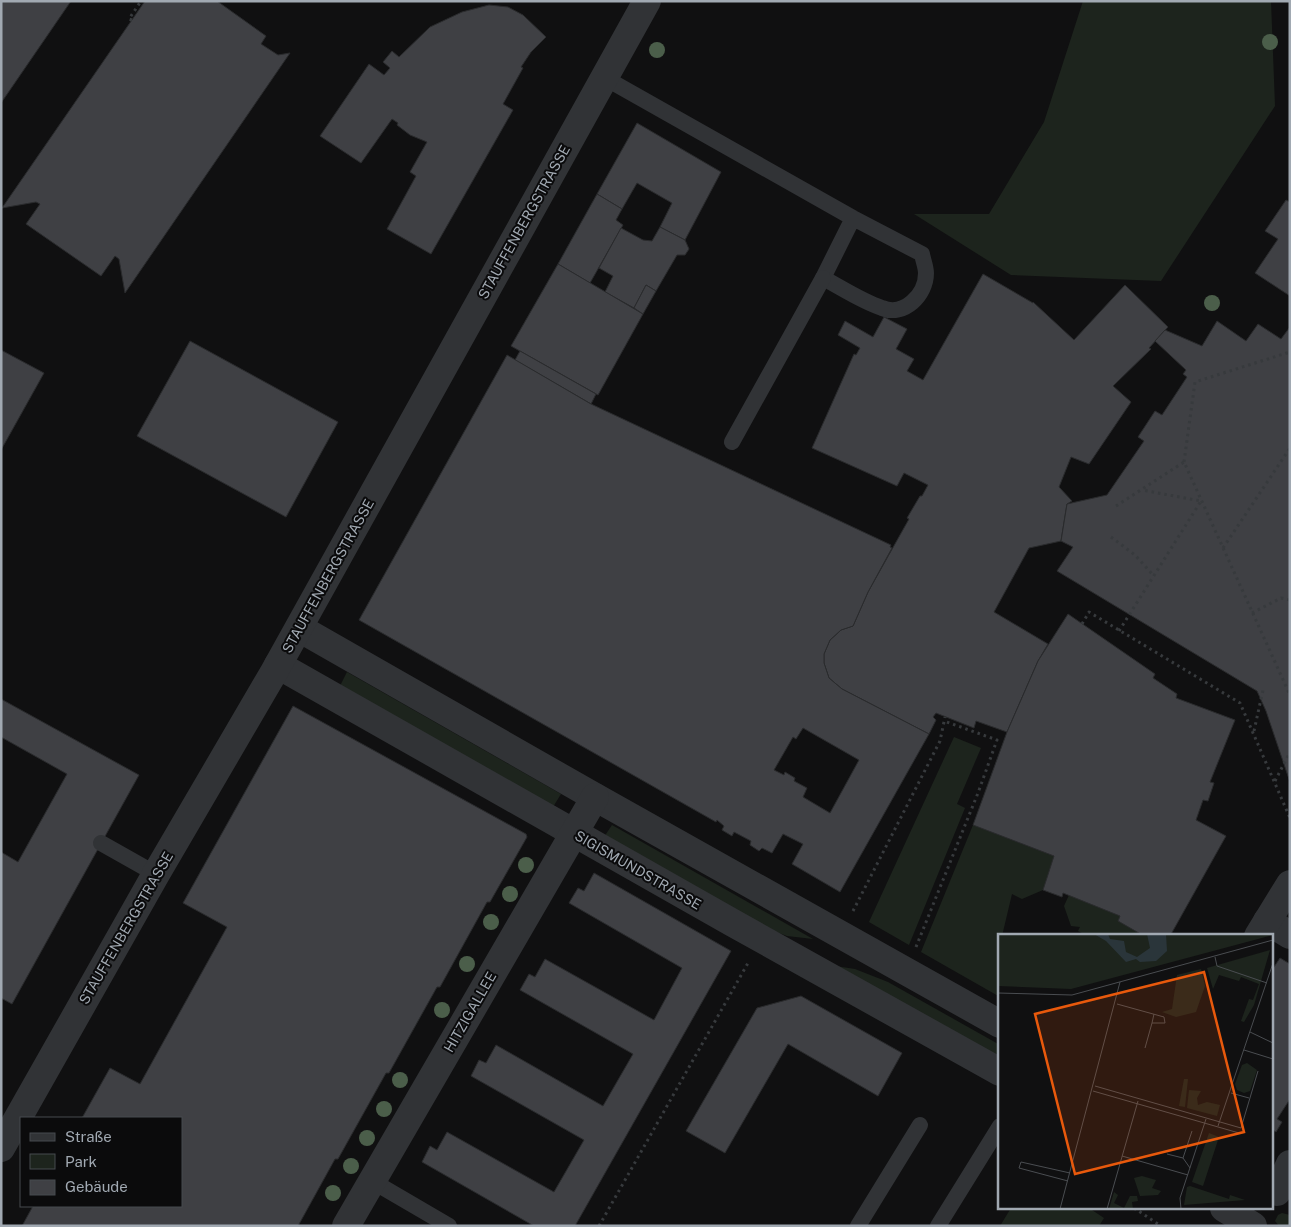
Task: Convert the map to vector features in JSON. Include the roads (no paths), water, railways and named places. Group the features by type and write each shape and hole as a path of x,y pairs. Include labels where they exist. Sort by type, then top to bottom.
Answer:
{"street":[{"name":"STAUFFENBERGSTRASSE","path":"1,1148 156,874 299,628 647,1"},
{"path":"299,628 595,797 998,1023"},
{"name":"SIGISMUNDSTRASSE","path":"278,665 998,1071"},
{"name":"HITZIGALLEE","path":"346,1226 595,797"},
{"path":"1272,931 1290,884"},
{"path":"1275,1191 1290,1164"},
{"path":"1227,1210 1253,1226"}],"lane":[{"path":"605,78 853,218 922,254 926,273 922,290 915,301 902,309 883,309 823,278"},
{"path":"732,442 823,278 853,218"},
{"path":"101,843 156,874"},
{"path":"858,1226 920,1125"},
{"path":"938,1226 998,1129"},
{"path":"372,1181 449,1226"}]}
